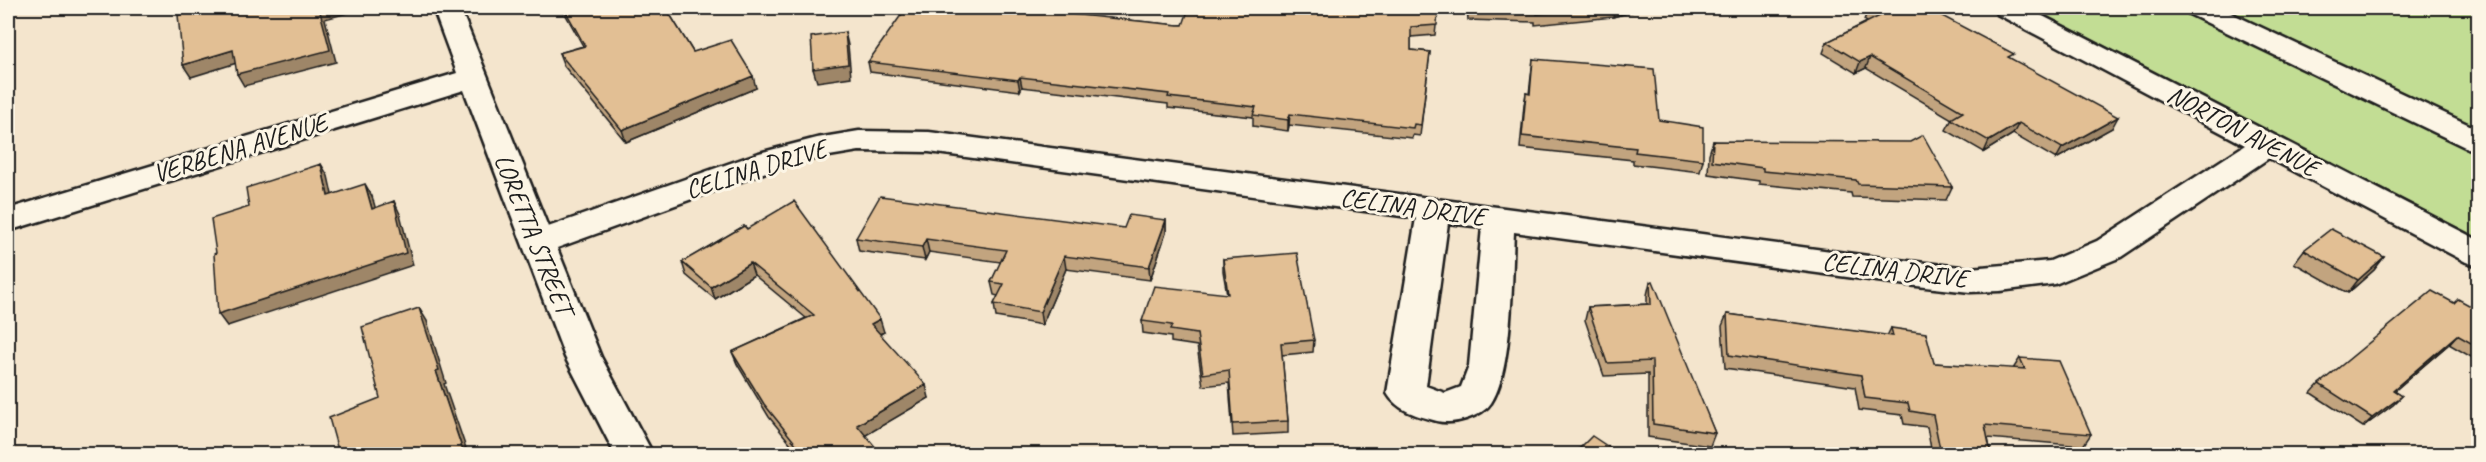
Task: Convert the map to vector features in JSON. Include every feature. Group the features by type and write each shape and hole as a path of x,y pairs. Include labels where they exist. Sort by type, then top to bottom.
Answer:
{"street":[{"name":"LORETTA STREET","path":"446,8 583,357 634,454"},
{"name":"NORTON AVENUE","path":"2007,8 2478,254"},
{"path":"2199,8 2478,141"},
{"name":"VERBENA AVENUE","path":"8,220 472,78"},
{"name":"CELINA DRIVE","path":"537,243 770,160 818,148 860,141 928,142 1899,272 1970,280 2001,279 2055,272 2109,249 2268,144"},
{"path":"1434,210 1406,393 1424,403 1445,408 1464,404 1477,395 1487,366 1499,218"}],"green space":[{"path":"2031,8 2187,8 2478,148 2478,238"},
{"path":"2222,8 2478,8 2478,130"}],"building":[{"path":"203,8 319,8 330,50 237,74 233,50 183,65 178,15"},
{"path":"564,8 666,8 693,52 731,40 753,76 622,130 559,53 585,46"},
{"path":"906,8 1020,8 1183,25 1189,8 1438,8 1437,25 1411,27 1411,50 1430,52 1421,125 1414,124 1413,128 1290,114 1288,120 1253,115 1256,107 1168,97 1169,94 1020,77 1018,80 868,62"},
{"path":"1469,8 1599,8 1537,14 1537,10"},
{"path":"1872,8 1927,8 2014,54 2008,57 2118,117 2062,148 2019,123 1989,141 1951,119 1963,112 1870,57 1860,62 1827,42 1880,16 1868,10"},
{"path":"845,32 848,64 813,69 811,37"},
{"path":"1533,59 1654,69 1659,120 1703,127 1703,160 1635,152 1636,148 1522,136 1526,93 1530,94"},
{"path":"1923,135 1952,187 1858,184 1856,180 1763,171 1763,168 1712,161 1713,141 1910,142"},
{"path":"321,164 328,196 365,184 372,209 394,201 406,253 218,314 214,254 216,253 211,219 249,207 246,188"},
{"path":"880,196 1124,228 1129,215 1166,220 1149,267 1064,256 1040,312 994,304 1004,284 991,282 1006,250 926,239 922,247 856,238"},
{"path":"794,201 880,319 871,324 926,385 857,425 881,454 804,454 764,404 732,352 814,315 750,263 711,287 682,262 744,226 747,229"},
{"path":"2331,229 2384,257 2358,280 2304,250"},
{"path":"1297,253 1314,340 1281,343 1288,421 1233,424 1229,370 1203,374 1197,334 1170,330 1172,325 1142,321 1154,286 1228,294 1223,259"},
{"path":"1653,281 1715,433 1653,424 1652,361 1607,363 1588,307 1651,304 1650,282"},
{"path":"2432,291 2454,303 2458,299 2478,310 2478,347 2457,335 2393,390 2402,396 2372,418 2319,384"},
{"path":"419,308 439,370 436,371 464,454 339,454 329,418 380,398 362,327"},
{"path":"1727,314 1893,336 1891,328 1926,333 1934,363 2025,369 2020,358 2059,361 2091,434 1985,425 1991,454 1941,454 1933,415 1910,411 1908,403 1865,398 1861,375 1729,355"},
{"path":"1592,436 1619,454 1574,454"}]}
